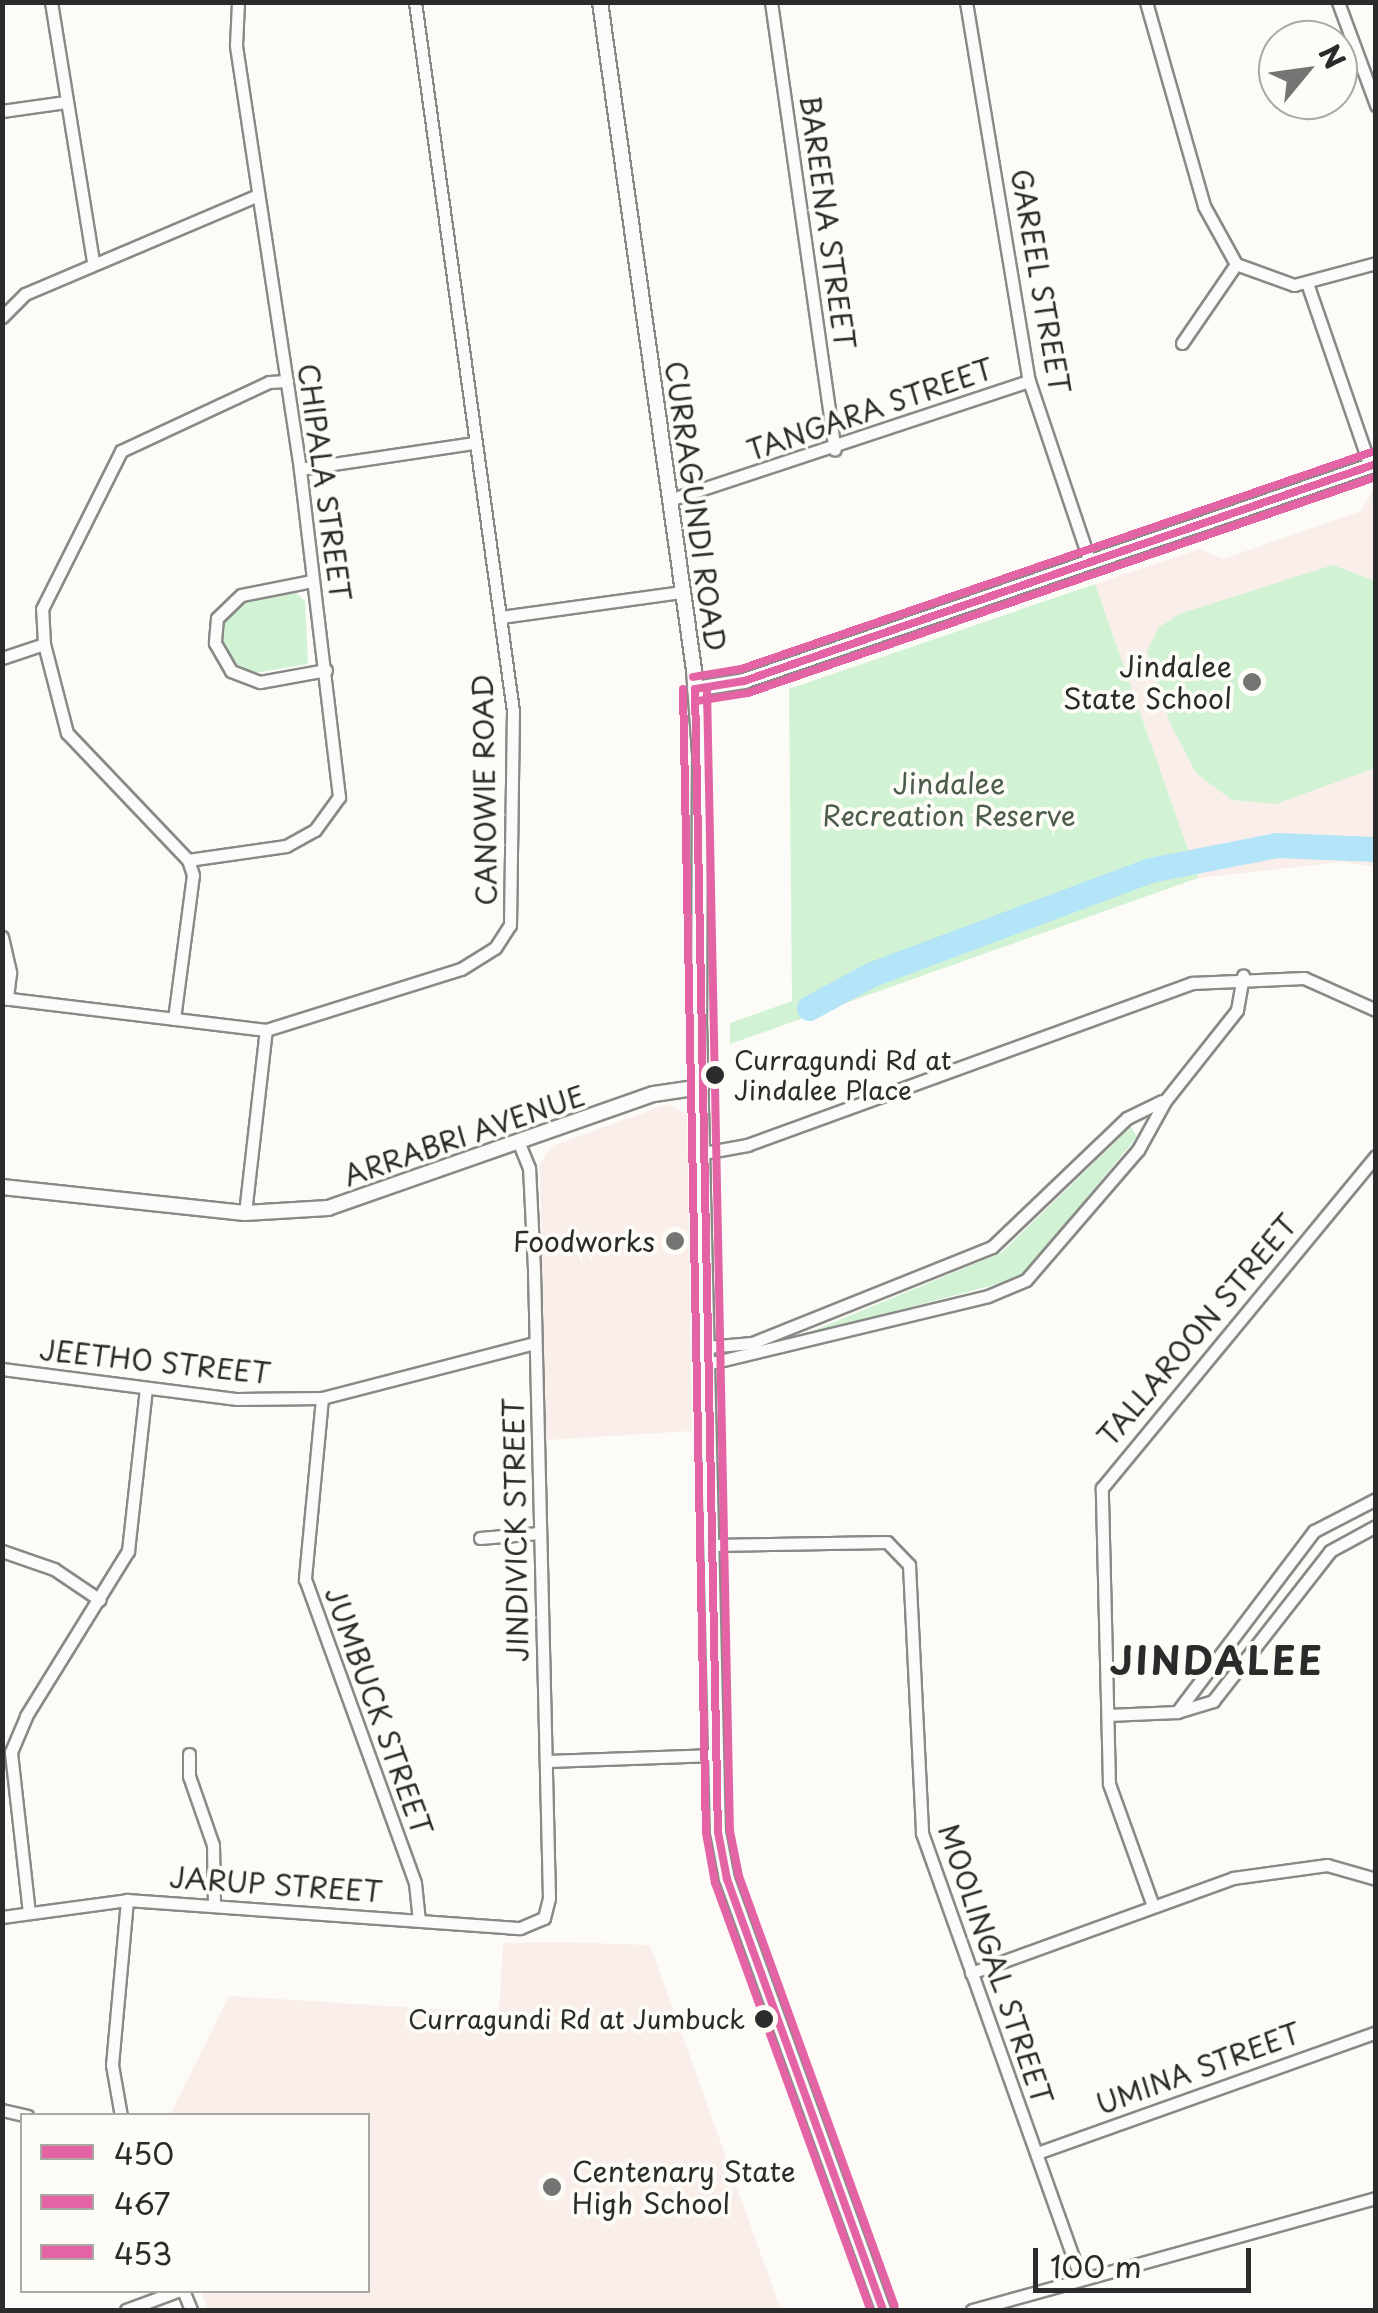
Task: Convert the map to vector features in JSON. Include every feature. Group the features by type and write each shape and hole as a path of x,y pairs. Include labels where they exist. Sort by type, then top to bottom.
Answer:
{"street":[{"path":"51,2 94,262"},
{"name":"CHIPALA STREET","path":"188,860 272,850 327,818 339,797 300,469 236,45 238,2"},
{"name":"CANOWIE ROAD","path":"5,999 266,1030 461,969 495,948 510,925 513,711 414,2"},
{"name":"CURRAGUNDI ROAD","path":"600,2 696,689 716,1755 727,1878 883,2310"},
{"name":"BAREENA STREET","path":"771,2 835,448"},
{"name":"GAREEL STREET","path":"966,2 1028,381 1090,562"},
{"path":"1146,2 1204,206 1236,264 1268,280 1307,284 1376,263"},
{"path":"1338,2 1376,106"},
{"path":"2,112 65,102"},
{"path":"2,316 25,294 258,195"},
{"path":"1182,342 1236,264"},
{"path":"696,689 744,681 1373,465 1307,284"},
{"path":"174,1019 192,875 188,860 67,733 44,644 42,609 54,575 121,451 268,382 287,380"},
{"name":"TANGARA STREET","path":"669,500 1028,381"},
{"path":"300,469 474,443"},
{"path":"312,580 241,595 217,618 215,643 231,672 260,682 326,670"},
{"path":"501,618 682,592"},
{"path":"2,658 44,644"},
{"path":"2,938 5,999"},
{"path":"702,1154 728,1152 1180,986 1243,976 1310,979 1376,1010"},
{"path":"706,1364 1017,1286 1134,1154 1169,1095 1237,1010 1243,976"},
{"path":"245,1213 266,1030"},
{"name":"ARRABRI AVENUE","path":"2,1188 245,1213 328,1208 373,1197 654,1094 701,1087"},
{"path":"706,1347 752,1343 992,1247 1127,1118 1169,1095"},
{"name":"JINDIVICK STREET","path":"519,1143 531,1190 546,1761 544,1918"},
{"name":"TALLAROON STREET","path":"1153,1906 1108,1784 1102,1488 1376,1156"},
{"name":"JEETHO STREET","path":"2,1369 236,1399 322,1398 535,1343"},
{"path":"29,1913 7,1752 128,1551 146,1388"},
{"name":"JUMBUCK STREET","path":"322,1398 306,1579 415,1883 419,1920"},
{"path":"1177,1712 1314,1531 1376,1498"},
{"path":"1108,1714 1177,1712 1213,1700 1330,1551 1376,1526"},
{"path":"480,1538 540,1533"},
{"name":"MOOLINGAL STREET","path":"712,1545 887,1542 901,1550 910,1578 917,1808 971,1973 1081,2279"},
{"path":"2,1550 54,1570 100,1600"},
{"path":"189,1754 189,1776 213,1845 214,1904"},
{"path":"546,1761 716,1755"},
{"path":"971,1973 1153,1906 1277,1868 1327,1865 1376,1879"},
{"path":"120,2113 112,2064 128,1900"},
{"name":"JARUP STREET","path":"2,1917 128,1900 520,1928 544,1918"},
{"name":"UMINA STREET","path":"1037,2153 1376,2032"},
{"path":"972,2310 1376,2198"},
{"path":"126,2310 174,2293"}],"shaded area":[{"name":"Jindalee State School","path":"1375,487 1375,867 1343,862 1198,878 1095,584 1199,549 1223,559 1361,511"},
{"path":"668,1104 687,1114 692,1431 546,1440 540,1163 554,1145"},
{"name":"Centenary State High School","path":"503,1943 650,1945 781,2310 208,2310 202,2293 370,2293 370,2113 171,2113 229,1996 499,2013"}],"green space":[{"path":"1333,565 1375,581 1375,768 1276,804 1232,800 1196,773 1169,721 1147,652 1158,628 1179,614"},
{"name":"Jindalee Recreation Reserve","path":"1095,584 1198,878 730,1044 730,1023 792,1001 789,689"},
{"path":"294,591 305,601 308,664 254,673 239,669 221,646 222,620 243,602"},
{"path":"1131,1127 1137,1137 1020,1278 798,1337 1001,1253"}],"waterway":[{"path":"809,1008 872,974 1150,870 1276,845 1376,849"}],"transit line":[{"name":"453","path":"693,677 741,669 1372,452"},
{"name":"450","path":"695,689 744,681 1376,464"},
{"name":"467","path":"697,701 748,693 1376,477"},
{"name":"467","path":"683,689 706,1833 715,1883 870,2310"},
{"name":"450","path":"695,689 718,1832 727,1879 883,2310"},
{"name":"453","path":"707,689 730,1831 739,1876 895,2306"}],"place":[{"name":"Jindalee State School","path":"1252,682"},
{"name":"Curragundi Rd at Jindalee Place","path":"715,1075"},
{"name":"Foodworks","path":"675,1241"},
{"name":"Curragundi Rd at Jumbuck","path":"764,2019"},
{"name":"Centenary State High School","path":"552,2187"}],"district":[{"name":"JINDALEE","path":"1217,1660"}]}
